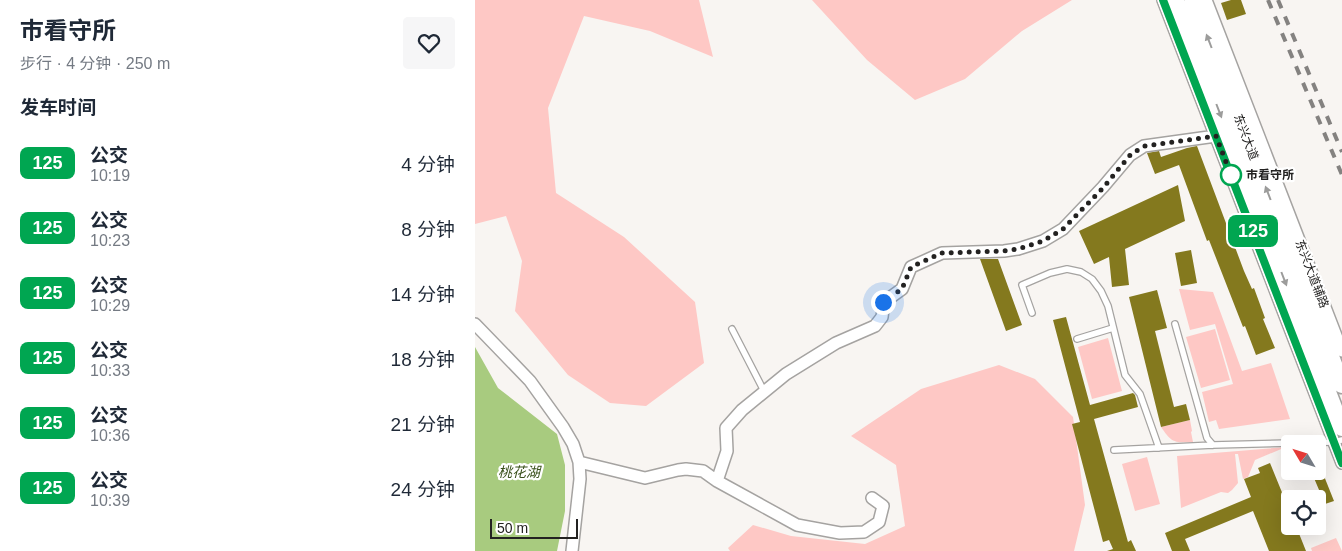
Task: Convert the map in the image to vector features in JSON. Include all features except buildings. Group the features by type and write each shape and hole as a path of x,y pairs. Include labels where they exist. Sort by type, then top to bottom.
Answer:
{"main road":[{"name":"东兴大道","path":"1176,0 1295,308 1339,437"},
{"name":"东兴大道","path":"1198,2 1251,149 1327,330 1342,385"}],"street":[{"path":"1163,0 1295,341 1339,437 1342,463"},
{"name":"东兴大道辅路","path":"1198,2 1253,122 1327,330 1342,351"},
{"path":"1198,90 1201,64"},
{"path":"1251,149 1253,122"},
{"path":"717,481 727,451 726,428 741,410 786,374 836,343 875,326 882,317 883,302 902,289 911,267 942,253 1004,251 1018,249 1043,241 1063,229 1103,188 1131,154 1145,146 1216,136"},
{"path":"1249,222 1271,244"},
{"path":"1295,308 1295,341"},
{"path":"475,324 530,381 569,435 573,444 579,462 580,479 572,551"},
{"path":"579,462 645,478 678,470 703,471 717,481 797,524 840,533 864,532 879,522 883,506 872,498"}],"lane":[{"path":"1032,313 1021,285 1050,273 1067,269 1081,272 1092,279 1101,291 1108,306 1125,374 1140,394 1159,448"},
{"path":"1175,324 1207,438 1213,445"},
{"path":"1077,339 1113,328"},
{"path":"732,329 764,392"},
{"path":"1114,450 1339,437"}],"shaded area":[{"path":"475,0 699,0 713,57 650,31 584,16 548,108 556,193 624,237 695,302 704,363 646,406 610,403 568,375 515,311 522,261 506,216 475,224"},
{"path":"812,0 1072,0 1022,31 965,79 915,100 867,60"},
{"path":"1179,289 1213,292 1242,371 1271,363 1290,419 1219,429 1216,420 1209,422 1202,392 1233,384 1215,324 1190,330"},
{"path":"1215,329 1230,380 1201,388 1186,337"},
{"path":"1108,338 1122,391 1092,399 1078,347"},
{"path":"999,365 1035,379 1073,417 1085,505 1074,551 730,551 728,548 753,525 791,536 865,544 905,526 896,465 851,436 921,389"},
{"path":"1190,420 1193,442 1174,441 1161,427"},
{"path":"1281,447 1281,449 1255,460 1248,477 1243,479 1238,454 1235,454 1238,483 1232,490 1228,493 1221,492 1181,508 1177,456"},
{"path":"1147,457 1160,504 1135,511 1122,464"},
{"path":"1336,538 1342,551 1312,551 1311,548"}],"water":[{"name":"桃花湖","path":"475,347 498,388 557,434 565,465 565,511 557,551 475,551"}],"railway":[{"path":"1268,0 1342,175"},
{"path":"1278,0 1342,152"}],"bus line":[{"name":"125","path":"1163,0 1342,463"}],"place":[{"name":"巿看守所","path":"1231,175"}],"route":[{"path":"883,302 902,289 911,267 942,253 1004,251 1018,249 1043,241 1063,229 1103,188 1131,154 1145,146 1216,136 1231,175"}]}
